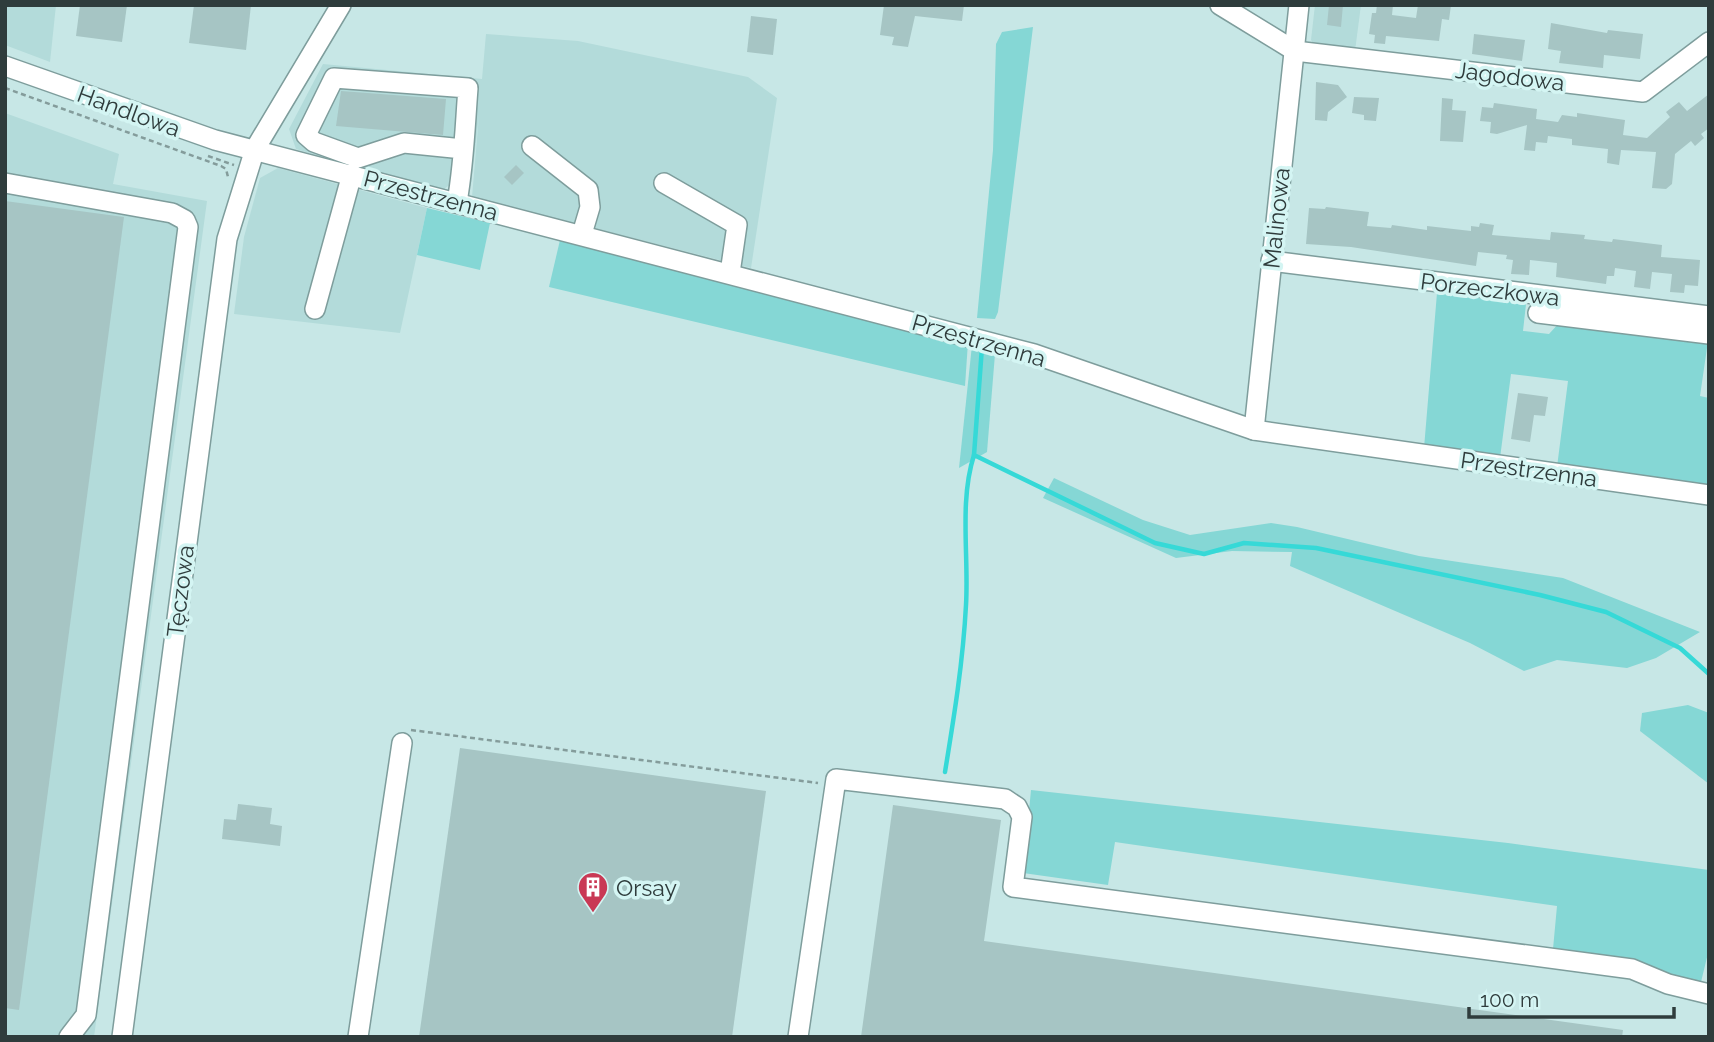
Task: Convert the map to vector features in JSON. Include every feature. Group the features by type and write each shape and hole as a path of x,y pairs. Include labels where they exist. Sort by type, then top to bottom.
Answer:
{"street":[{"name":"Tęczowa","path":"122,1037 227,239 255,149 341,5"},
{"path":"1220,5 1295,51"},
{"name":"Malinowa","path":"1254,430 1299,5"},
{"name":"Jagodowa","path":"1295,51 1643,92 1709,43"},
{"name":"Handlowa","path":"5,65 174,128 255,149"},
{"path":"457,202 463,149 468,88 334,78 306,135 314,142 358,158 404,143 463,149"},
{"path":"532,146 588,190 590,207 582,234"},
{"name":"Przestrzenna","path":"255,149 1034,354 1254,430 1709,495"},
{"path":"315,309 352,174"},
{"path":"5,183 172,213 185,220 188,227 86,1015 69,1037"},
{"path":"664,183 737,225 730,273"},
{"name":"Porzeczkowa","path":"1271,261 1709,316"},
{"path":"1538,313 1709,334"},
{"path":"358,1037 402,743"},
{"path":"798,1037 836,779 1005,799 1017,807 1022,817 1013,887 1632,969 1709,994"}],"path":[{"path":"5,88 223,168"},
{"path":"402,743 404,730 443,732 835,785"}],"shaded area":[{"path":"5,5 56,5 50,62 5,45"},
{"path":"1315,5 1361,5 1355,51 1316,47 1311,40"},
{"path":"1033,27 998,312 995,319 977,318 993,150 996,44 1002,32"},
{"path":"486,34 578,41 748,77 777,98 751,268 472,197 479,115 471,186 452,183 440,192 296,149 289,129 323,64 482,79"},
{"path":"5,113 119,154 113,184 207,201 94,1037 5,1037"},
{"path":"278,168 427,208 400,333 234,314 244,237 260,178"},
{"path":"427,208 490,223 480,270 417,255"},
{"path":"560,240 968,342 965,386 549,287"},
{"path":"1437,293 1526,304 1523,331 1549,334 1560,322 1708,341 1700,396 1709,398 1709,488 1557,467 1568,381 1511,374 1500,458 1424,448"},
{"path":"972,345 995,354 987,452 959,468"},
{"path":"1054,478 1143,520 1190,535 1271,523 1297,527 1419,556 1563,578 1700,632 1656,658 1627,668 1557,660 1524,671 1470,643 1290,566 1292,552 1232,551 1176,558 1043,498"},
{"path":"1688,705 1709,713 1709,784 1640,731 1642,713"},
{"path":"1031,790 1508,843 1709,870 1709,949 1701,982 1657,973 1628,958 1553,949 1557,906 1115,842 1108,885 1023,873"}],"building":[{"path":"80,5 127,5 122,42 76,36"},
{"path":"194,5 251,5 246,50 189,43"},
{"path":"884,5 964,5 962,21 915,16 908,47 892,45 894,37 880,35"},
{"path":"1329,5 1343,5 1341,27 1327,25"},
{"path":"1377,5 1393,5 1392,15 1416,18 1418,5 1451,5 1449,20 1442,19 1439,41 1386,36 1385,44 1374,43 1375,35 1369,34 1372,13 1376,13"},
{"path":"751,16 777,19 773,55 747,52"},
{"path":"1551,23 1607,33 1608,30 1643,34 1640,59 1604,55 1603,68 1559,63 1561,51 1548,49"},
{"path":"1474,34 1525,40 1522,61 1472,54"},
{"path":"1316,82 1338,85 1347,97 1328,112 1327,121 1315,120"},
{"path":"341,91 446,99 443,135 336,126"},
{"path":"1709,94 1709,128 1701,134 1704,138 1695,146 1691,141 1675,154 1672,184 1666,189 1652,188 1656,152 1621,150 1619,165 1607,163 1608,149 1572,145 1572,139 1548,136 1547,143 1536,142 1535,151 1524,150 1527,125 1497,134 1490,133 1491,122 1480,121 1482,107 1493,108 1494,103 1537,109 1536,119 1558,122 1562,115 1577,117 1577,113 1625,120 1623,135 1647,138 1670,117 1666,112 1679,102 1687,111"},
{"path":"1354,97 1379,98 1376,121 1364,120 1364,115 1352,113"},
{"path":"1442,98 1453,99 1452,110 1466,111 1463,142 1440,141"},
{"path":"516,165 524,173 512,185 504,177"},
{"path":"5,201 124,217 19,1010 5,1008"},
{"path":"1326,207 1369,212 1367,226 1391,228 1392,225 1427,230 1427,226 1471,231 1471,226 1479,227 1480,223 1494,225 1492,235 1550,240 1551,232 1585,235 1584,239 1612,242 1613,239 1662,245 1661,257 1700,260 1698,286 1685,285 1684,293 1670,292 1672,274 1652,272 1650,289 1634,287 1636,271 1615,268 1614,276 1607,276 1606,284 1556,277 1557,263 1530,260 1529,275 1511,274 1513,260 1506,259 1507,255 1478,252 1476,266 1351,247 1306,244 1309,208"},
{"path":"1518,393 1548,397 1545,416 1534,415 1530,442 1511,439"},
{"name":"Orsay","path":"460,748 766,791 732,1037 419,1037"},
{"path":"238,804 272,808 270,824 282,826 280,846 222,839 224,819 236,820"},
{"path":"893,805 1001,820 984,941 1623,1030 1622,1037 861,1037"}],"waterway":[{"path":"982,347 974,455 1155,543 1204,554 1244,543 1316,548 1540,595 1606,612 1680,648 1709,674"},
{"path":"945,772 963,647 967,586 967,491 974,455"}],"place":[{"name":"Orsay","path":"593,914"}]}
